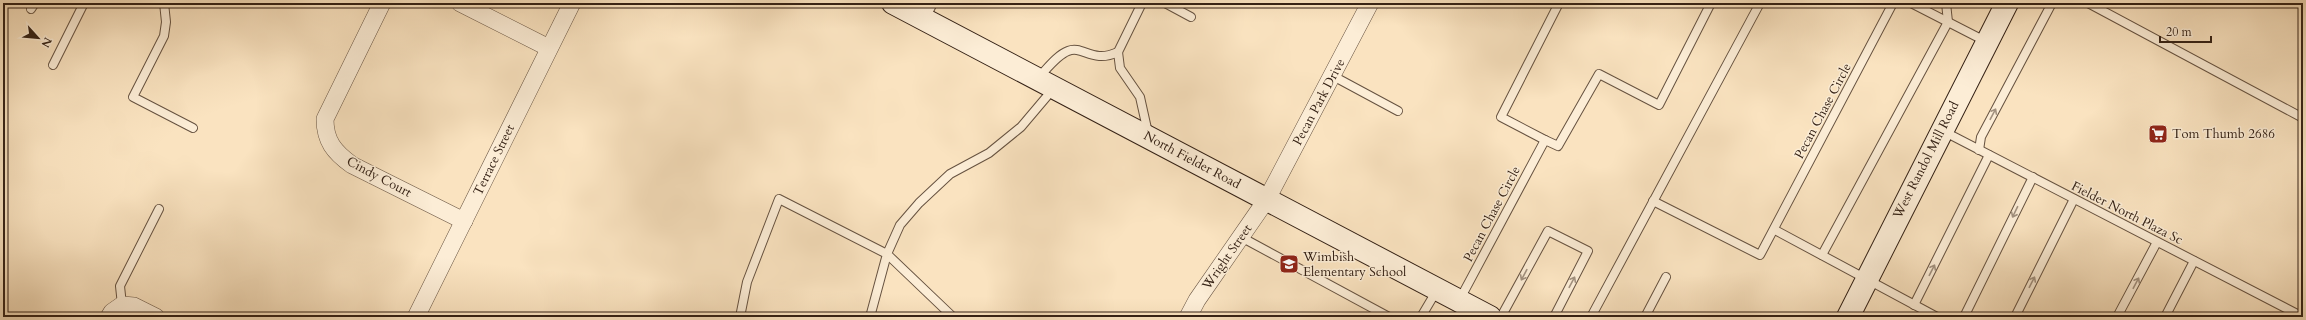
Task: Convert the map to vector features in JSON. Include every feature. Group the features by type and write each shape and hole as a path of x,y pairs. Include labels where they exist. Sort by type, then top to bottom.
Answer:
{"main road":[{"name":"North Fielder Road","path":"894,3 929,11 1046,83 1438,288 1490,317"},
{"name":"West Randol Mill Road","path":"1848,317 1941,130 2007,3"}],"street":[{"name":"Cindy Court","path":"382,3 325,119 325,131 329,142 338,155 352,164 464,221"},
{"path":"460,3 549,48"},
{"name":"Terrace Street","path":"416,317 572,3"},
{"name":"Pecan Park Drive","path":"1267,199 1333,76 1370,3"},
{"name":"Wright Street","path":"1188,317 1197,300 1267,199"},
{"path":"109,317 112,312 122,305 134,306 156,317"}],"lane":[{"path":"53,66 84,3"},
{"path":"164,3 166,22 164,36 133,97 193,128"},
{"path":"1142,3 1118,52 1120,68 1140,97 1148,137"},
{"path":"1165,3 1191,17"},
{"path":"1559,3 1501,117 1558,146 1599,74 1659,105 1711,3"},
{"path":"1591,317 1760,3"},
{"name":"Pecan Chase Circle","path":"1653,201 1760,255 1775,230 1893,3"},
{"path":"1911,3 1987,42"},
{"path":"1822,255 1948,22 1946,3"},
{"path":"1979,150 1981,137 2052,3"},
{"path":"2088,3 2303,118"},
{"path":"870,317 887,254 900,225 919,203 950,174 988,153 1021,127 1046,83 1067,51 1074,50 1096,57 1106,57 1118,52"},
{"path":"1333,76 1398,112"},
{"name":"Fielder North Plaza Sc","path":"1941,130 2303,316"},
{"name":"Pecan Chase Circle","path":"1460,300 1545,140"},
{"path":"1914,305 1989,155"},
{"path":"1964,317 2033,177"},
{"path":"740,317 747,282 780,199 887,254 953,317"},
{"path":"2015,317 2074,199"},
{"path":"122,305 120,286 159,209"},
{"path":"1775,230 1937,317"},
{"path":"1502,317 1548,231 1588,251 1554,317"},
{"path":"1241,237 1389,317"},
{"path":"2117,317 2158,242"},
{"path":"2165,317 2194,260"},
{"path":"1645,317 1666,277"},
{"path":"1422,317 1438,288"}],"place":[{"name":"Tom Thumb 2686","path":"2158,134"},
{"name":"Wimbish Elementary School","path":"1289,264"}]}
